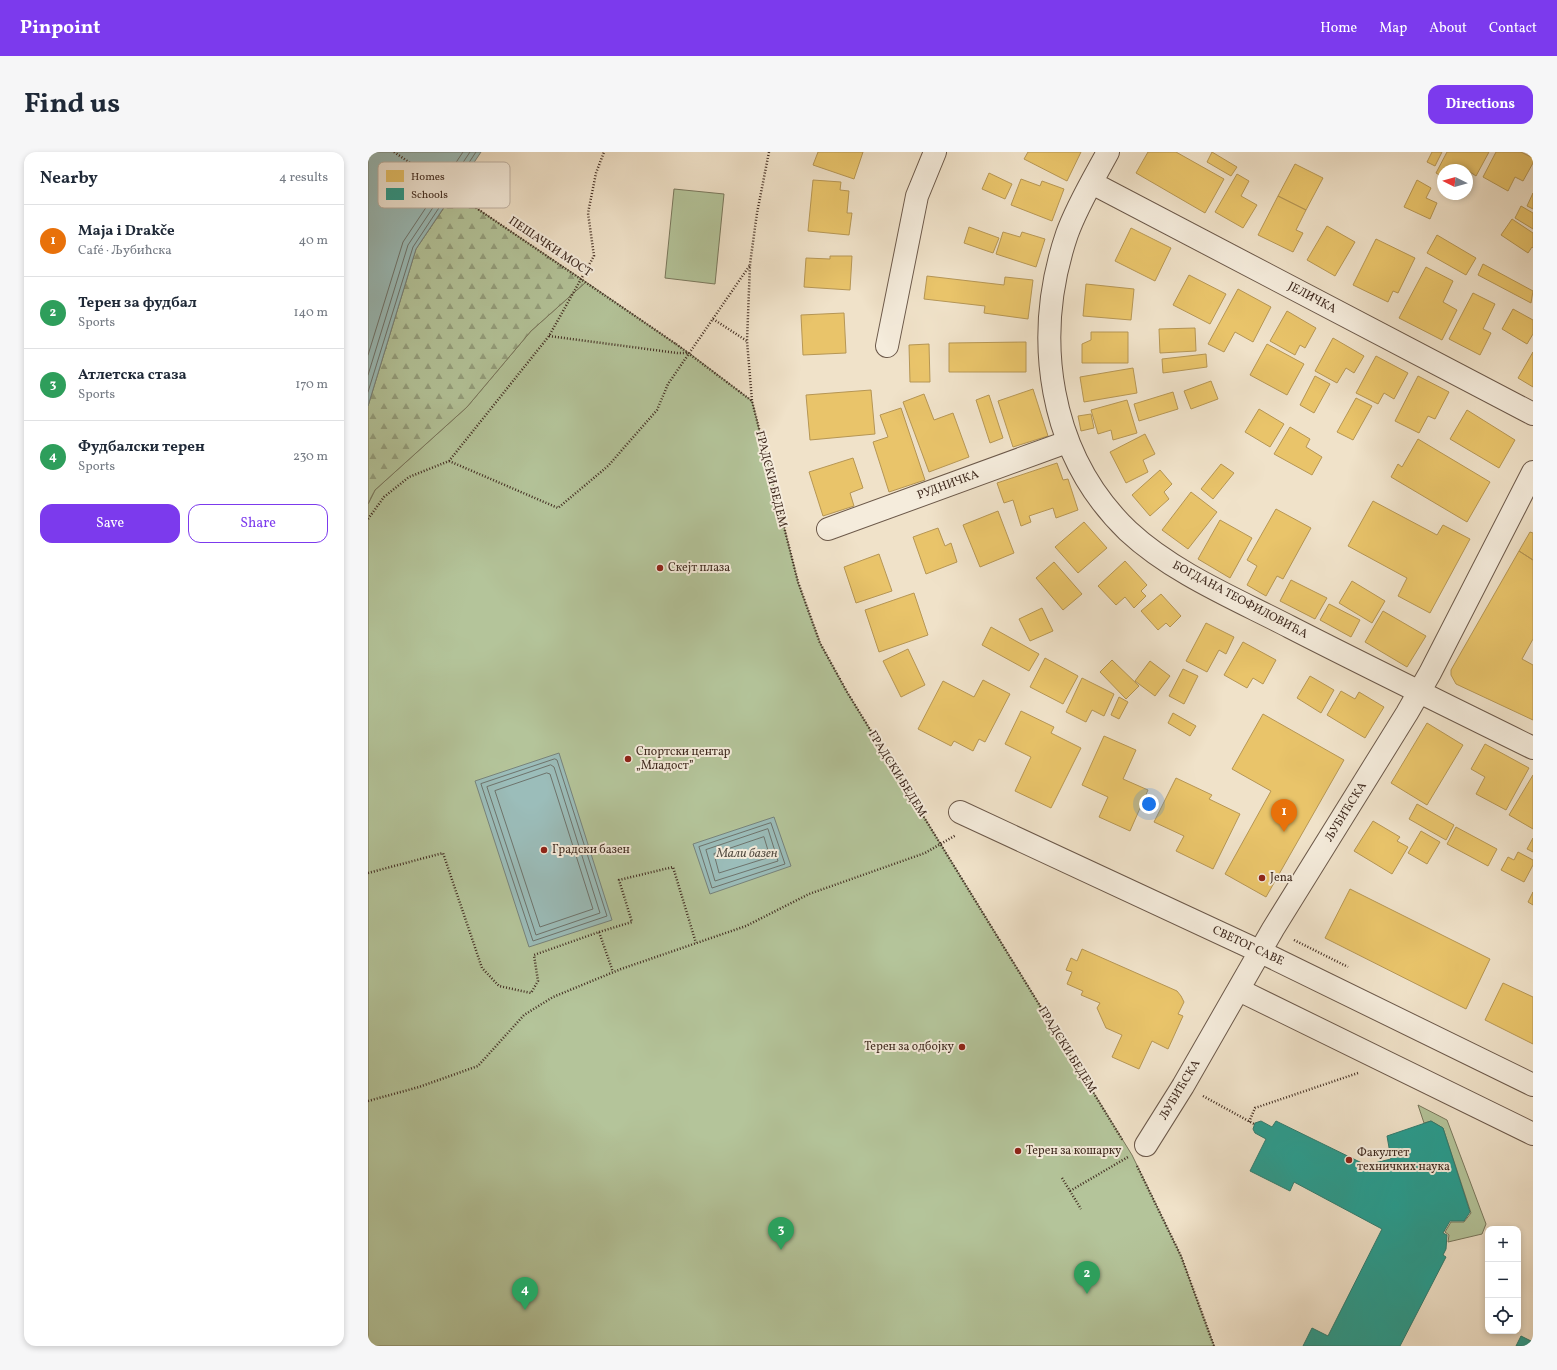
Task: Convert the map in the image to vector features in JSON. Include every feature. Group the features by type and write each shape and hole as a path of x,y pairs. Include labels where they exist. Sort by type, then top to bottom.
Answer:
{"street":[{"path":"887,346 917,196 934,152"},
{"name":"БОГДАНА ТЕОФИЛОВИЋА","path":"1108,152 1068,234 1054,286 1049,339 1052,386 1067,442 1076,462 1099,498 1128,531 1168,561 1206,583 1418,692 1533,748"},
{"name":"ЈЕЛИЧКА","path":"1092,183 1533,414"},
{"name":"РУДНИЧКА","path":"828,529 1067,442"},
{"name":"ЉУБИЋСКА","path":"1135,1152 1183,1086 1273,929 1376,765 1418,692 1533,472"},
{"name":"СВЕТОГ САВЕ","path":"959,823 1261,952 1533,1085"},
{"path":"1239,990 1533,1134"}],"path":[{"name":"ПЕШАЧКИ МОСТ","path":"394,152 409,162"},
{"path":"368,519 384,496 409,477 449,460 549,336 594,256 588,213 596,173 604,152"},
{"name":"ГРАДСКИ БЕДЕМ","path":"769,152 757,213 750,264 747,341 752,402 798,582 820,643 847,692 940,845 1135,1152 1181,1256 1214,1346"},
{"name":"ПЕШАЧКИ МОСТ","path":"476,208 690,353 752,402"},
{"path":"449,460 558,508 608,466 657,410 668,384 750,264"},
{"path":"713,319 747,341"},
{"path":"549,336 677,353 690,353"},
{"path":"368,1101 419,1087 478,1066 524,1015 553,997 613,972 746,926 808,894 925,853 940,845 959,823"},
{"path":"368,873 443,853 482,968 499,986 531,993 538,982 534,955 632,922 619,880 673,867 696,943"},
{"path":"599,932 613,972"},
{"path":"1248,1122 1255,1108 1364,1071"},
{"path":"1183,1086 1254,1124"},
{"path":"1070,1191 1135,1152"},
{"path":"1062,1178 1081,1209"}],"green space":[{"path":"674,189 724,194 715,284 665,278"},
{"path":"444,208 476,208 586,282 531,331 467,407 375,490 368,504 368,406 416,249"},
{"name":"Спортски центар „Младост”","path":"586,282 689,353 752,401 798,582 820,643 847,692 1132,1155 1181,1256 1214,1346 368,1346 368,504 375,490 467,407 531,331"},
{"path":"1418,1105 1447,1120 1486,1224 1482,1234 1448,1242 1449,1235 1445,1232 1451,1222 1464,1222 1471,1213 1443,1128 1431,1121 1424,1123"}],"water":[{"path":"368,152 481,152 474,162 378,162 378,208 443,208 416,249 368,406"},
{"name":"Градски базен","path":"559,753 612,920 529,947 475,781"},
{"name":"Мали базен","path":"774,817 791,866 710,894 693,844"}],"building: Homes":[{"path":"818,152 863,152 854,179 813,165"},
{"path":"1028,152 1081,152 1067,181 1024,159"},
{"path":"1148,152 1176,152 1224,179 1205,213 1136,173"},
{"path":"1212,152 1237,167 1231,176 1207,162"},
{"path":"1432,152 1442,152 1435,166 1427,162"},
{"path":"1447,152 1489,152 1476,176 1473,174 1473,164 1441,164"},
{"path":"1496,152 1521,152 1533,158 1533,163 1523,181 1515,177 1508,191 1483,177"},
{"path":"1295,164 1323,178 1306,210 1278,196"},
{"path":"989,173 1012,184 1005,199 982,189"},
{"path":"1237,174 1249,181 1241,196 1257,205 1243,228 1215,212"},
{"path":"1021,179 1040,186 1042,181 1064,189 1052,221 1011,205"},
{"path":"813,180 841,182 840,190 849,191 847,213 852,213 849,235 808,231"},
{"path":"1417,180 1431,188 1426,198 1437,203 1430,219 1404,207"},
{"path":"1533,193 1533,209 1527,206"},
{"path":"1278,196 1306,210 1296,230 1303,233 1293,252 1258,235"},
{"path":"1521,206 1533,213 1533,229 1515,218"},
{"path":"1512,219 1533,233 1533,248 1532,247 1528,253 1501,235"},
{"path":"1327,226 1355,242 1335,276 1307,260"},
{"path":"969,227 999,238 993,253 964,243"},
{"path":"1131,228 1171,248 1155,281 1115,261"},
{"path":"1003,232 1020,237 1022,232 1045,239 1036,267 996,254"},
{"path":"1437,235 1476,258 1466,275 1427,253"},
{"path":"1376,239 1415,258 1398,293 1393,291 1388,302 1353,285"},
{"path":"830,256 852,256 850,290 804,287 806,258 830,259"},
{"path":"1483,264 1533,291 1531,303 1478,275"},
{"path":"1426,267 1453,281 1443,302 1457,310 1442,340 1399,318"},
{"path":"1189,275 1226,294 1210,324 1173,305"},
{"path":"927,276 1004,285 1005,277 1033,280 1028,319 984,313 985,306 924,299"},
{"path":"1086,284 1134,289 1131,320 1083,316"},
{"path":"1238,289 1271,307 1253,342 1235,332 1224,352 1208,344"},
{"path":"1473,293 1495,304 1483,329 1491,333 1480,355 1449,339"},
{"path":"1513,309 1533,320 1533,334 1527,344 1502,329"},
{"path":"1287,311 1316,328 1305,348 1300,345 1295,355 1270,341"},
{"path":"844,313 846,353 803,355 801,315"},
{"path":"1195,328 1196,351 1160,353 1159,329"},
{"path":"1091,332 1128,332 1128,363 1082,363 1082,344 1091,340"},
{"path":"1333,338 1364,356 1354,373 1346,368 1337,383 1315,371"},
{"path":"1026,342 1026,372 949,372 949,343"},
{"path":"929,344 930,382 910,382 909,345"},
{"path":"1267,344 1304,364 1287,395 1250,375"},
{"path":"1533,352 1533,387 1518,378"},
{"path":"1206,354 1207,367 1163,373 1162,359"},
{"path":"1376,356 1408,373 1394,399 1384,393 1378,404 1356,393"},
{"path":"1133,368 1137,393 1084,402 1080,377"},
{"path":"1315,376 1330,384 1314,413 1300,405"},
{"path":"1418,376 1449,392 1435,419 1428,416 1419,433 1395,421"},
{"path":"1211,381 1218,399 1191,409 1184,391"},
{"path":"1033,389 1048,436 1013,447 998,401"},
{"path":"871,390 875,434 810,440 806,395"},
{"path":"1173,392 1178,409 1139,421 1134,404"},
{"path":"924,394 934,420 953,413 969,457 929,472 903,402"},
{"path":"989,395 1003,438 990,443 976,400"},
{"path":"1356,398 1372,406 1353,440 1337,432"},
{"path":"1127,400 1137,433 1113,440 1111,430 1098,434 1091,410"},
{"path":"901,408 925,480 889,492 873,442 888,437 880,415"},
{"path":"1259,409 1284,424 1270,447 1245,432"},
{"path":"1467,410 1515,440 1499,468 1450,439"},
{"path":"1091,414 1094,428 1081,431 1078,416"},
{"path":"1290,427 1310,439 1306,447 1322,457 1312,475 1274,454"},
{"path":"1145,434 1155,454 1143,460 1148,472 1126,483 1110,452"},
{"path":"1418,439 1490,482 1467,522 1391,477 1398,464 1402,467"},
{"path":"853,458 863,488 850,493 854,506 823,516 809,472"},
{"path":"1057,463 1063,480 1068,479 1078,510 1056,518 1053,508 1029,516 1031,522 1021,526 1013,500 1004,503 997,483"},
{"path":"1221,464 1234,473 1213,499 1201,489"},
{"path":"1160,470 1172,484 1164,492 1169,499 1150,516 1132,495"},
{"path":"1191,492 1217,512 1188,549 1162,530"},
{"path":"1373,501 1437,535 1443,525 1470,539 1430,613 1398,596 1407,578 1348,546"},
{"path":"1276,509 1311,528 1283,579 1277,576 1266,596 1247,585 1257,566 1247,560"},
{"path":"998,511 1014,553 980,567 963,525"},
{"path":"1220,520 1252,538 1230,578 1198,559"},
{"path":"1084,522 1107,548 1078,573 1055,547"},
{"path":"938,528 945,546 951,543 957,562 926,574 913,537"},
{"path":"1530,532 1533,533 1533,560 1519,551"},
{"path":"1519,551 1533,560 1533,639 1522,659 1533,665 1533,720 1456,684 1451,675 1451,670"},
{"path":"879,554 892,591 856,603 844,567"},
{"path":"1125,561 1147,585 1141,591 1146,596 1134,608 1125,597 1116,605 1098,586"},
{"path":"1054,562 1082,594 1063,610 1036,578"},
{"path":"1291,580 1327,598 1315,619 1280,601"},
{"path":"1352,581 1385,601 1372,623 1339,603"},
{"path":"914,593 928,635 879,652 865,610"},
{"path":"1161,594 1181,616 1170,627 1166,623 1158,630 1141,611"},
{"path":"1329,604 1360,620 1351,637 1320,620"},
{"path":"1042,608 1053,631 1030,641 1019,619"},
{"path":"1383,611 1426,636 1407,667 1365,642"},
{"path":"1206,623 1234,637 1226,654 1219,650 1207,672 1186,661"},
{"path":"991,627 1039,654 1029,671 982,645"},
{"path":"1243,642 1276,660 1263,684 1253,678 1247,688 1224,675"},
{"path":"908,649 925,685 901,697 883,661"},
{"path":"1045,658 1078,676 1063,704 1030,687"},
{"path":"1112,660 1139,686 1126,699 1100,672"},
{"path":"1150,661 1170,676 1155,696 1135,681"},
{"path":"1183,669 1198,676 1184,704 1169,696"},
{"path":"1310,676 1334,690 1321,713 1297,698"},
{"path":"1082,678 1114,694 1104,716 1092,710 1086,722 1066,712"},
{"path":"983,680 1010,694 985,742 979,739 973,751 954,741 951,746 918,729 943,681 974,697"},
{"path":"1341,691 1355,699 1359,692 1384,707 1365,738 1327,715"},
{"path":"1119,697 1128,702 1119,719 1111,715"},
{"path":"1021,711 1054,727 1051,733 1081,748 1051,808 1015,791 1031,757 1005,744"},
{"path":"1173,713 1196,726 1190,736 1168,723"},
{"path":"1263,714 1344,760 1266,897 1225,874 1271,791 1232,769"},
{"path":"1427,723 1463,745 1427,805 1391,783"},
{"path":"1104,736 1136,750 1123,779 1148,790 1130,831 1099,817 1108,797 1082,785"},
{"path":"1485,744 1529,768 1506,810 1476,794 1485,777 1471,769"},
{"path":"1533,775 1533,829 1509,815"},
{"path":"1176,778 1212,795 1209,799 1240,814 1213,869 1176,851 1184,836 1154,822"},
{"path":"1417,804 1454,825 1446,840 1409,819"},
{"path":"1373,821 1400,837 1397,841 1408,847 1392,874 1354,851"},
{"path":"1456,827 1497,849 1488,866 1447,844"},
{"path":"1421,831 1440,842 1427,864 1408,853"},
{"path":"1533,838 1533,852 1527,849"},
{"path":"1518,852 1533,860 1533,865 1524,882 1501,870 1508,857 1514,860"},
{"path":"1350,889 1490,959 1466,1009 1325,938"},
{"path":"1533,892 1533,905 1528,902"},
{"path":"1082,949 1177,991 1184,1002 1178,1014 1183,1016 1168,1049 1152,1041 1139,1069 1112,1057 1122,1035 1106,1028 1097,1008 1100,1003 1081,995 1083,991 1067,984 1072,972 1066,970 1071,958 1077,961"},
{"path":"1503,983 1533,997 1533,1044 1485,1020"}],"building: Schools":[{"path":"1261,1121 1272,1127 1276,1121 1366,1165 1391,1159 1387,1136 1431,1121 1443,1128 1470,1212 1464,1221 1450,1221 1443,1233 1447,1235 1446,1249 1443,1255 1446,1257 1400,1346 1303,1346 1312,1328 1328,1336 1382,1229 1294,1182 1290,1191 1250,1171 1266,1139 1255,1133 1253,1129 1255,1123"},
{"path":"1521,1336 1533,1342 1533,1346 1516,1346"}],"place":[{"name":"Скејт плаза","path":"660,568"},
{"name":"Спортски центар „Младост”","path":"628,759"},
{"name":"Maja i Drakče","path":"1284,832"},
{"name":"Градски базен","path":"544,850"},
{"name":"Jena","path":"1262,878"},
{"name":"Терен за одбојку","path":"962,1047"},
{"name":"Терен за кошарку","path":"1018,1151"},
{"name":"Факултет техничких наука","path":"1349,1160"},
{"name":"Атлетска стаза","path":"781,1250"},
{"name":"Терен за фудбал","path":"1087,1294"},
{"name":"Фудбалски терен","path":"525,1310"}]}
